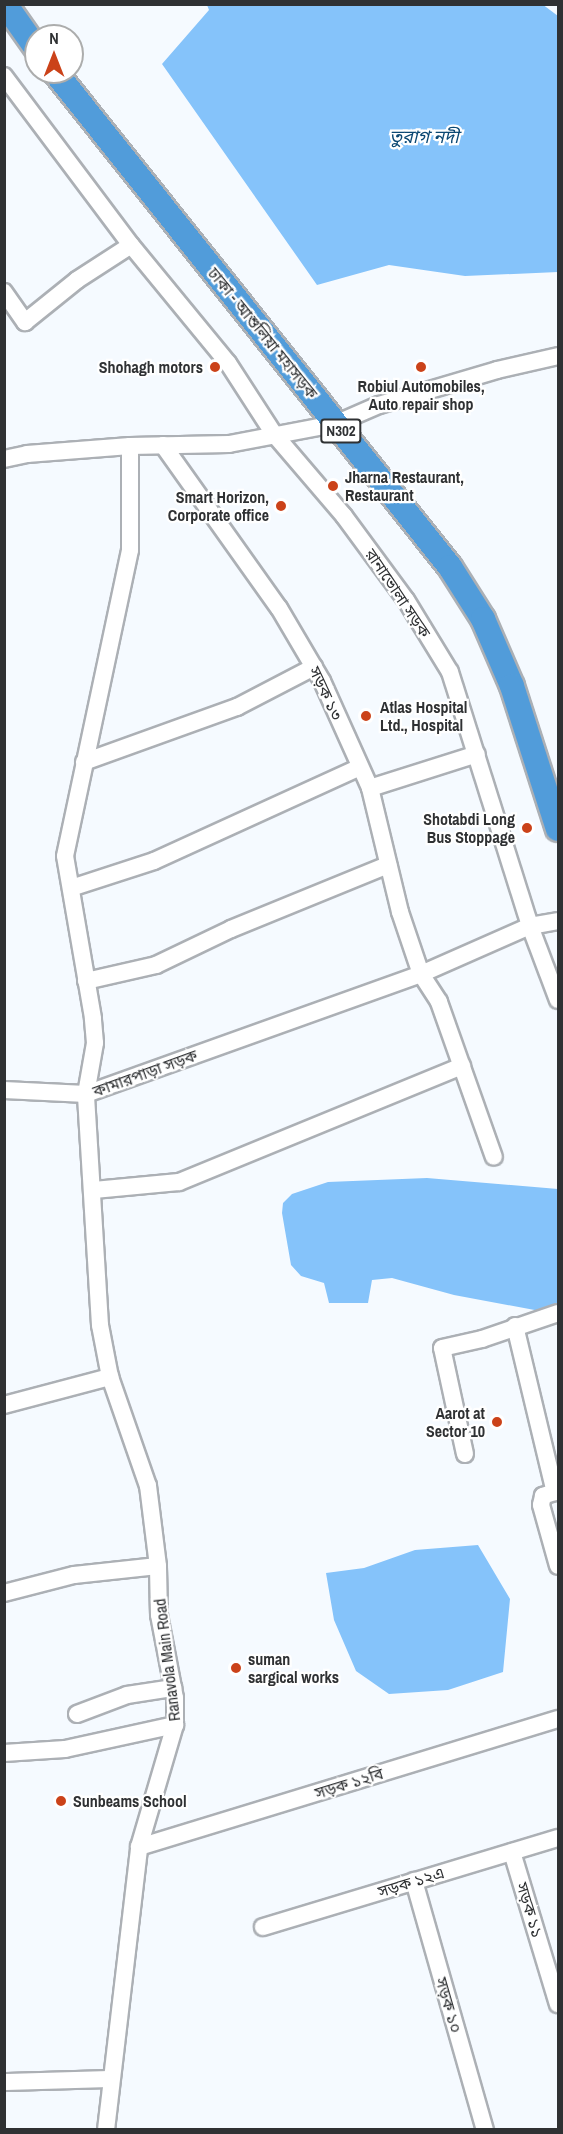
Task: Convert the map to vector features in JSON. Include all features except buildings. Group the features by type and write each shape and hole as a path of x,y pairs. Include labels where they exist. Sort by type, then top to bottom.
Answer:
{"highway":[{"path":"5,4 24,31"},
{"name":"ঢাকা - আশুলিয়া মহাসড়ক","path":"65,84 450,567 483,619 512,686 558,829"}],"street":[{"name":"রানাভোলা সড়ক","path":"4,76 131,245 228,363 274,434 344,516 406,600 450,672 530,926 558,1000"},
{"path":"4,292 25,322 77,280 131,245"},
{"path":"4,459 27,454 130,446 229,444 335,424 379,405 497,370 558,356"},
{"name":"সড়ক ১৩","path":"163,445 279,608 314,667 370,788 388,866 421,974 439,1002 494,1156"},
{"path":"4,1090 86,1094 94,1043 65,856 130,550 130,446"},
{"path":"84,762 237,707 314,667"},
{"path":"370,788 477,754"},
{"path":"71,888 154,861 360,767"},
{"path":"86,981 156,965 231,929 388,866"},
{"name":"কামারপাড়া সড়ক","path":"94,1190 86,1094 421,974 530,926 558,921"},
{"path":"94,1190 179,1182 462,1066"},
{"name":"Ranavola Main Road","path":"94,1190 100,1325 110,1377 148,1486 158,1566 159,1614 172,1688 175,1725 139,1847 110,2079 106,2130"},
{"path":"465,1454 442,1347 482,1339 558,1312"},
{"path":"515,1326 556,1492 543,1496 540,1505 558,1566"},
{"path":"4,1405 110,1377"},
{"path":"5,1592 74,1575 158,1566"},
{"path":"76,1714 127,1695 172,1688"},
{"name":"সড়ক ১২বি","path":"139,1847 558,1719"},
{"path":"4,1753 65,1749 175,1725"},
{"name":"সড়ক ১২এ","path":"263,1927 558,1838"},
{"name":"সড়ক ১১","path":"512,1852 558,2004"},
{"name":"সড়ক ১০","path":"414,1881 485,2130"},
{"path":"4,2082 110,2079"}],"water":[{"name":"তুরাগ নদী","path":"542,4 558,16 558,272 465,276 389,265 317,285 162,64 209,10 207,5"},
{"path":"427,1178 558,1189 558,1310 540,1311 454,1295 392,1278 372,1280 368,1303 329,1303 324,1283 301,1276 291,1265 282,1213 283,1203 292,1194 328,1182"},
{"path":"478,1545 510,1599 503,1672 448,1690 389,1694 356,1671 334,1620 326,1573 364,1568 415,1550"}],"place":[{"name":"Shohagh motors","path":"215,367"},
{"name":"Robiul Automobiles, Auto repair shop","path":"421,367"},
{"name":"Jharna Restaurant, Restaurant","path":"333,486"},
{"name":"Smart Horizon, Corporate office","path":"281,506"},
{"name":"Atlas Hospital Ltd., Hospital","path":"366,716"},
{"name":"Shotabdi Long Bus Stoppage","path":"527,828"},
{"name":"Aarot at Sector 10","path":"497,1422"},
{"name":"suman sargical works","path":"236,1668"},
{"name":"Sunbeams School","path":"61,1801"}]}
